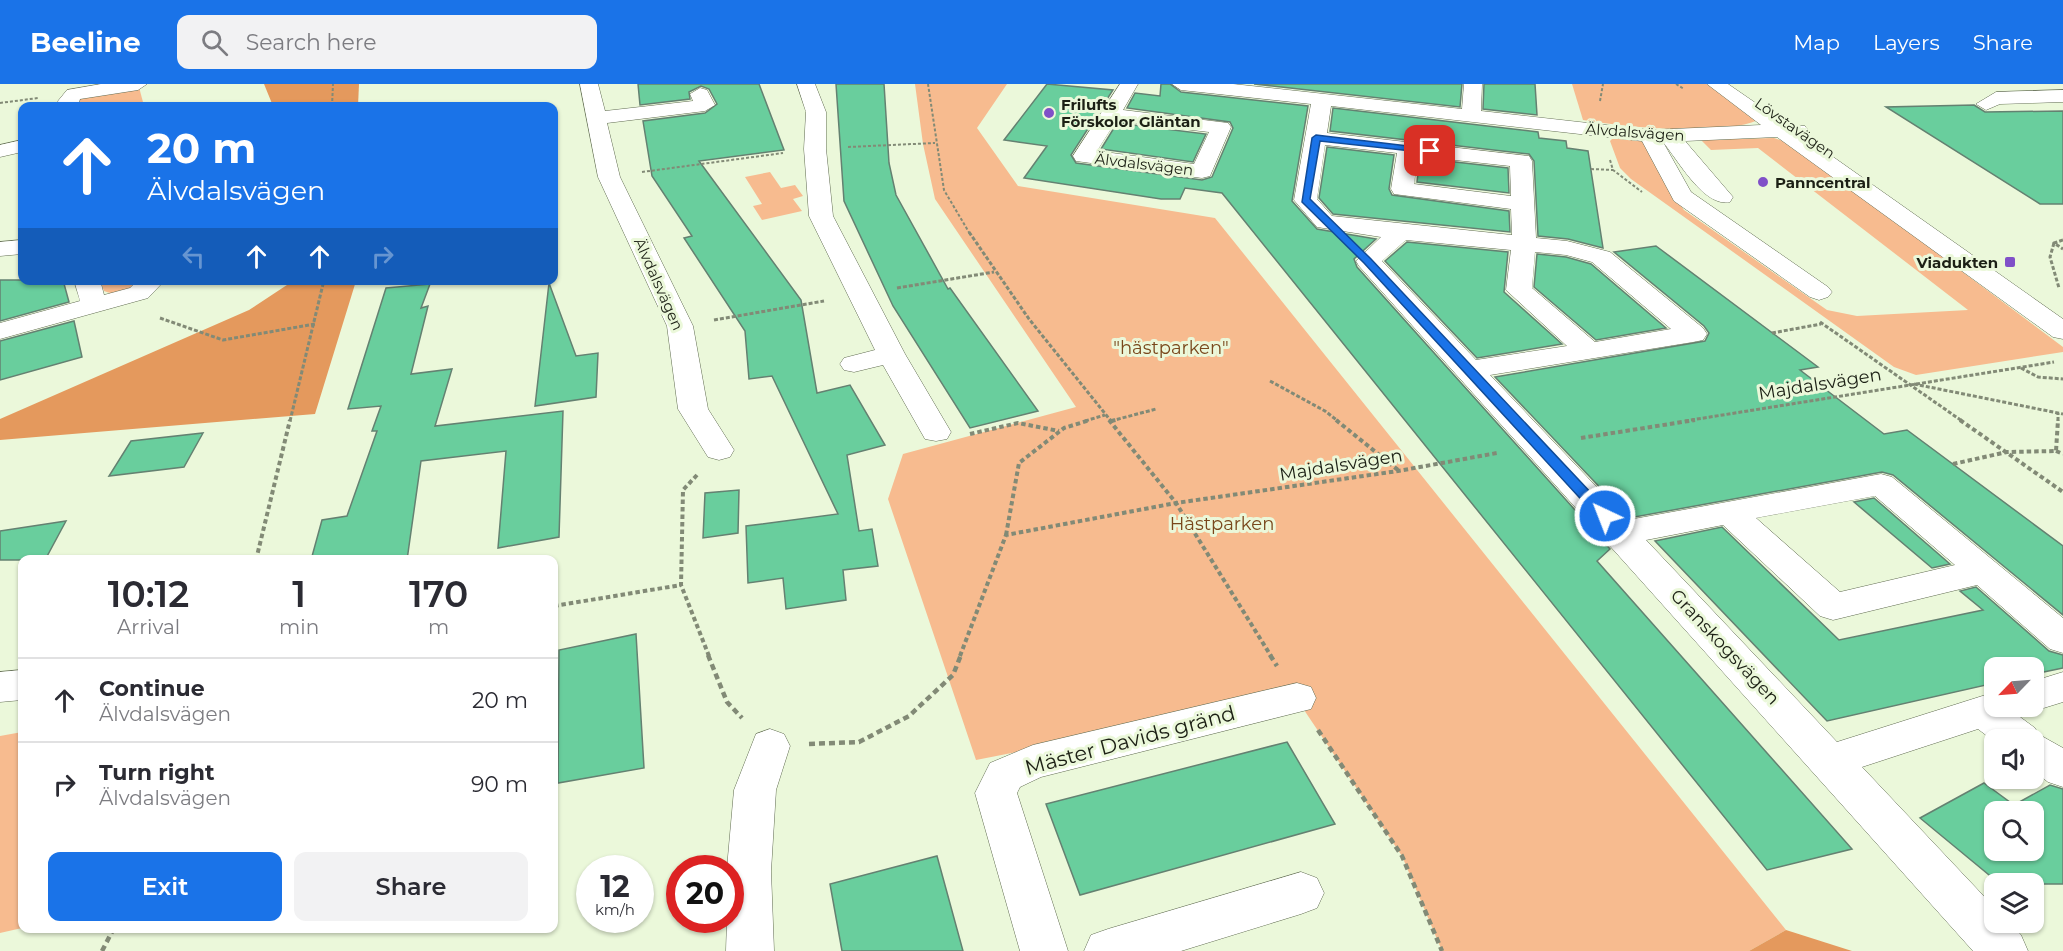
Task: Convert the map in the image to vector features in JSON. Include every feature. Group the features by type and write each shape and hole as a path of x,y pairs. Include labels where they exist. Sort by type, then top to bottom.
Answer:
{"street":[{"name":"Älvdalsvägen","path":"589,84 609,177 680,326 693,409 719,450"},
{"path":"806,84 816,112 814,149 821,216 891,354 935,431"},
{"name":"Älvdalsvägen","path":"1110,114 1221,127 1202,171 1084,156 1110,114 1129,84"},
{"name":"Älvdalsvägen","path":"1181,84 1271,89 1322,100 1660,136 1791,131"},
{"path":"1472,116 1473,84"},
{"name":"Lövstavägen","path":"1716,84 2062,306"},
{"name":"Lövstavägen","path":"1733,84 1791,131 2063,331"},
{"path":"68,102 74,94 144,89"},
{"path":"596,118 705,105 700,94"},
{"path":"1986,104 1996,98 2063,96"},
{"path":"1322,100 1305,200 1325,222 1368,261 1540,445"},
{"path":"1660,136 1722,197"},
{"path":"1660,136 1682,196 1819,292"},
{"path":"1316,138 1521,160 1524,243 1519,290 1589,351"},
{"path":"0,151 18,147"},
{"path":"1408,148 1402,189 1522,204"},
{"path":"1325,222 1400,232 1567,248 1600,256 1693,334 1469,370"},
{"path":"1368,261 1400,232"},
{"path":"0,249 18,247"},
{"path":"88,285 94,307"},
{"path":"0,332 94,307 146,287"},
{"path":"854,364 891,354"},
{"name":"Granskogsvägen","path":"1540,445 2004,951"},
{"path":"1620,533 1881,484 2063,639"},
{"path":"1729,512 1833,607 1983,571"},
{"path":"0,687 18,686"},
{"path":"2044,693 2063,687"},
{"name":"Mäster Davids gränd","path":"1044,951 996,793 1005,775 1033,762 1297,698"},
{"path":"1830,761 1984,712"},
{"path":"2000,717 2011,729"},
{"path":"750,951 749,871 755,790 770,746"},
{"path":"2044,756 2063,770"},
{"path":"1108,951 1301,892"}],"path":[{"path":"332,102 333,84"},
{"path":"928,84 934,143 944,190 962,223 994,272 1176,503 1297,698 1402,856 1442,951"},
{"path":"609,177 814,149 934,143"},
{"path":"1591,169 1613,170"},
{"path":"2054,243 2063,240"},
{"path":"2054,243 2050,257 2062,306"},
{"path":"2054,243 2063,249"},
{"path":"257,555 323,285"},
{"path":"146,287 138,310 223,340 315,324"},
{"path":"1772,333 1822,324"},
{"path":"2033,365 2063,361"},
{"name":"Majdalsvägen","path":"1006,535 1176,503 1398,471 1910,383 2033,365"},
{"path":"2021,367 2038,376 2063,379"},
{"path":"1270,381 1325,411 1398,471"},
{"path":"1910,383 2060,414 2056,451"},
{"path":"1110,421 1156,409"},
{"path":"719,450 683,490 681,585 727,702 770,746 859,742 909,716 953,675 1006,535 1019,463 1060,431 1105,415"},
{"path":"935,431 941,440 1018,423 1060,431"},
{"path":"1953,464 2007,452 2056,451 2063,454"},
{"path":"558,605 681,585"},
{"path":"102,951 111,933"}],"green space":[{"name":"Hästparken","path":"915,84 1007,84 977,128 1018,186 1215,218 1786,930 1749,951 1442,951 1402,856 1296,698 976,760 888,499 903,454 1076,407 935,199 923,144"},
{"path":"1572,84 1709,84 1758,120 1720,128 1672,129 1583,120"},
{"path":"139,87 143,102 77,102 77,99"},
{"path":"1613,138 1637,140 1650,146 1684,210 1827,310 1857,316 1968,310 1758,148 1711,150 1701,140 1774,138 1790,143 2063,347 2063,352 1916,375 1894,367 1631,179 1620,168 1610,141"},
{"path":"770,172 781,188 795,185 803,196 793,199 802,211 762,220 753,206 762,204 745,177"},
{"path":"102,285 138,285 137,288 113,294 104,291"},
{"path":"18,733 18,929 0,933 0,736"}],"shaded area":[{"path":"264,84 359,84 358,102 271,102"},
{"path":"287,285 355,285 315,414 0,440 0,419 249,310"},
{"path":"1786,930 1852,951 1749,951"}],"building":[{"path":"638,84 759,84 784,150 699,161 801,300 817,393 850,385 885,445 847,455 859,531 872,529 878,566 843,570 846,600 786,609 783,578 748,583 746,526 838,514 772,376 749,379 745,331 684,238 692,236 652,176 643,121 705,113 717,104 709,89 701,86 689,92 690,99 640,105"},
{"path":"836,84 884,84 889,163 896,195 948,289 950,288 1038,411 970,428 893,306 844,201"},
{"path":"1047,84 1113,90 1071,155 1076,163 1202,180 1212,177 1233,128 1230,122 1127,108 1135,93 1160,96 1161,84 1170,84 1181,92 1308,106 1292,201 1317,229 1376,239 1354,259 1357,267 1610,549 1597,561 1852,849 1767,870 1222,193 1185,188 1180,199 1161,199 1024,178 1047,146 1004,140"},
{"path":"1254,84 1462,84 1460,107"},
{"path":"1484,84 1535,84 1537,115 1483,109"},
{"path":"1974,105 1985,112 2063,111 2063,204 2040,204 1886,107"},
{"path":"1333,108 1538,132 1539,138 1566,141 1567,148 1588,151 1603,248 1568,239 1538,236 1534,161 1529,154 1330,131"},
{"path":"1117,123 1206,134 1193,162 1101,149"},
{"path":"1327,147 1394,155 1389,189 1392,195 1509,211 1510,232 1333,214 1319,198"},
{"path":"1420,158 1508,168 1509,193 1417,182"},
{"path":"1407,242 1508,252 1504,292 1562,344 1477,358 1385,261"},
{"path":"1656,246 1818,367 1800,370 1884,434 1907,430 2063,546 2063,615 1893,475 1882,472 1629,518 1495,377 1705,341 1709,333 1704,326 1614,252"},
{"path":"1537,254 1566,257 1591,264 1666,328 1596,340 1534,287"},
{"path":"0,280 18,280 18,285 64,285 69,302 0,321"},
{"path":"430,285 421,308 428,306 411,374 452,369 435,426 563,411 559,537 498,548 506,451 421,461 408,555 312,555 322,520 347,516 377,431 372,431 381,406 348,409 386,288"},
{"path":"550,285 576,356 598,353 596,397 535,406"},
{"path":"74,321 82,357 0,380 0,341"},
{"path":"203,433 184,467 109,476 131,441"},
{"path":"739,490 738,533 703,538 705,493"},
{"path":"1874,498 1950,564 1932,568 1854,502"},
{"path":"66,521 48,555 18,555 18,560 0,560 0,531"},
{"path":"1722,527 1839,640 1983,610 1960,591 1976,587 2049,651 2063,655 2063,668 2044,672 2044,657 1984,657 1984,685 1827,721 1655,541"},
{"path":"636,634 644,768 558,783 559,650"},
{"path":"1287,742 1335,824 1080,895 1046,804"},
{"path":"1984,783 1984,789 1992,789 2009,801 1984,801 1984,861 2044,861 2044,801 2021,801 2050,785 2063,789 2063,884 2044,884 2044,873 1987,873 1920,818"},
{"path":"937,856 963,951 842,951 830,884"}],"place":[{"name":"Frilufts Förskolor Gläntan","path":"1049,113"},
{"name":"Panncentral","path":"1763,182"},
{"name":"Viadukten","path":"2010,262"}],"route":[{"path":"1430,151 1316,138 1305,200 1325,222 1368,261 1605,516"}],"park label":[{"name":"\"hästparken\"","path":"1171,348"}]}
